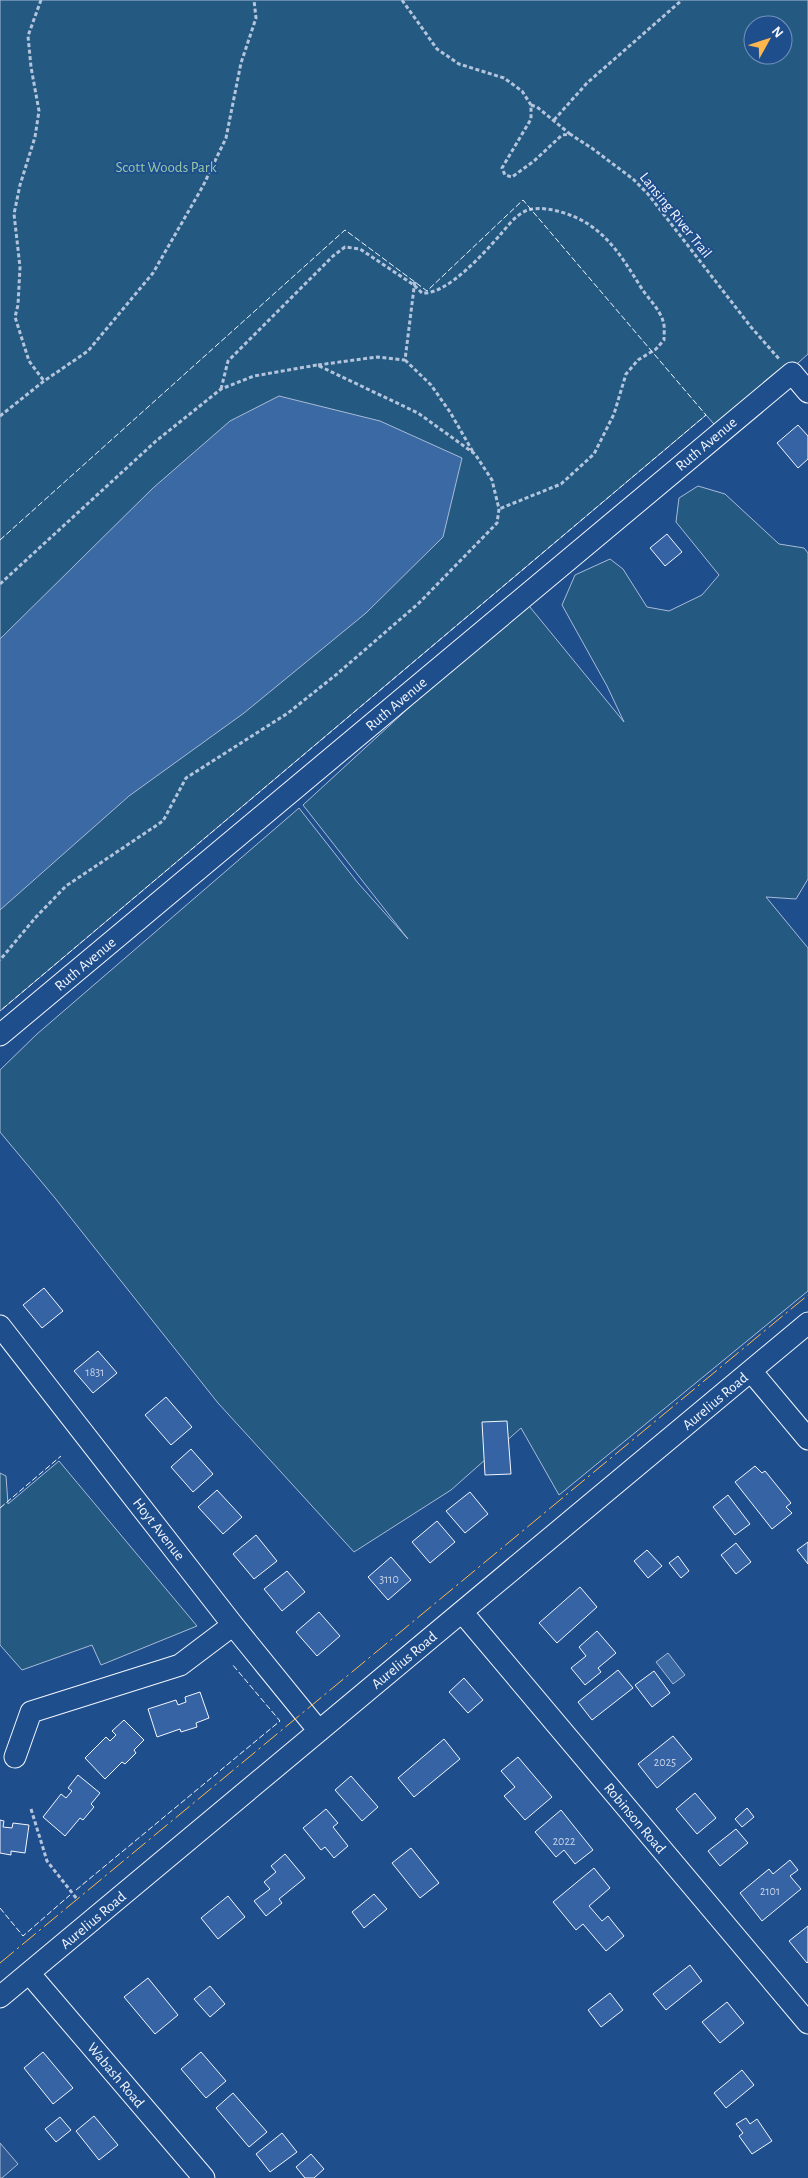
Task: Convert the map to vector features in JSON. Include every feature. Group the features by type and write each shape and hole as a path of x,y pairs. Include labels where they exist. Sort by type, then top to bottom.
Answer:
{"street":[{"path":"792,373 808,392"},
{"name":"Ruth Avenue","path":"0,1035 792,373"},
{"name":"Aurelius Road","path":"0,1997 808,1324"},
{"name":"Hoyt Avenue","path":"0,1326 233,1625 319,1731"},
{"path":"751,1371 808,1439"},
{"name":"Robinson Road","path":"462,1612 808,2023"},
{"path":"15,1757 31,1712 180,1664 233,1625"},
{"name":"Wabash Road","path":"29,1973 204,2178"}],"path":[{"path":"41,0 28,36 31,67 39,111 35,138 20,185 14,214 20,267 18,305 15,316 29,360 44,380"},
{"path":"0,416 44,380 88,351 153,273 179,229 226,138 241,63 256,18 254,0"},
{"path":"402,0 437,49 459,64 504,78 522,91 531,105 531,119 502,168 505,175 512,177 534,161 562,135 570,134"},
{"path":"554,120 588,83 682,0"},
{"name":"Lansing River Trail","path":"531,105 634,179 648,194 751,327 792,373"},
{"path":"222,389 228,360 333,256 345,248 360,249 414,285 422,293 428,293 441,288 480,257 516,218 527,210 549,208 590,224 606,238 663,320 664,340 656,349 638,360 626,374 614,414 594,454 562,484 499,509"},
{"path":"405,360 414,280"},
{"path":"0,584 156,441 222,389 254,376 317,365 377,357 405,360 431,385 450,412 492,480 499,509 497,523 419,603 357,658 288,713 186,778 163,821 66,886 36,917 0,960"},
{"path":"317,365 418,413 475,454"},
{"path":"31,1809 47,1861 77,1899"}],"green space":[{"name":"Scott Woods Park","path":"0,0 808,0 808,354 721,432 706,415 0,1011"},
{"path":"698,486 725,494 779,544 804,548 808,553 808,879 796,899 766,897 808,948 808,1291 559,1495 521,1428 451,1490 354,1552 218,1403 0,1132 0,1070 37,1034 299,808 358,883 408,939 303,805 525,601 624,722 607,686 562,605 575,575 610,559 623,569 647,607 669,611 702,595 719,575 676,522 679,498"},
{"path":"59,1461 197,1626 101,1665 92,1645 22,1670 0,1645 0,1473 6,1476 8,1504"}],"shaded area":[{"path":"279,396 380,421 462,458 443,537 366,613 244,713 129,796 0,910 0,639 153,488 230,421"},
{"path":"668,1653 685,1675 673,1684 656,1662"},
{"path":"0,2143 18,2164 2,2178 0,2178"}],"building":[{"path":"798,425 808,436 808,459 798,468 777,443"},
{"path":"667,534 682,552 665,566 650,548"},
{"path":"44,1288 63,1311 42,1328 23,1305"},
{"path":"98,1351 117,1373 93,1393 74,1371"},
{"path":"166,1397 192,1427 171,1445 145,1415"},
{"path":"507,1421 511,1474 485,1475 482,1422"},
{"path":"191,1449 213,1474 193,1492 171,1467"},
{"path":"755,1466 762,1473 765,1471 791,1503 786,1507 792,1513 772,1529 735,1482"},
{"path":"217,1490 242,1517 223,1534 198,1507"},
{"path":"470,1492 488,1514 465,1533 446,1511"},
{"path":"728,1495 750,1524 735,1535 713,1507"},
{"path":"437,1521 455,1542 430,1563 412,1542"},
{"path":"256,1535 277,1561 254,1579 233,1554"},
{"path":"808,1542 808,1564 797,1550"},
{"path":"736,1543 751,1562 736,1574 721,1555"},
{"path":"647,1550 662,1566 648,1578 634,1561"},
{"path":"678,1556 689,1571 681,1578 669,1563"},
{"path":"391,1557 411,1580 388,1600 368,1577"},
{"path":"287,1571 305,1592 282,1611 264,1589"},
{"path":"580,1587 597,1607 557,1643 539,1623"},
{"path":"319,1612 340,1636 317,1656 296,1632"},
{"path":"597,1631 616,1653 598,1668 601,1672 585,1685 571,1668 586,1656 579,1647"},
{"path":"618,1670 633,1688 592,1720 578,1702"},
{"path":"654,1671 670,1693 652,1707 635,1685"},
{"path":"464,1678 483,1700 468,1713 449,1692"},
{"path":"200,1692 209,1718 196,1723 197,1727 181,1732 180,1729 157,1737 148,1709 176,1700 178,1705 186,1702 185,1697"},
{"path":"124,1720 144,1740 134,1750 136,1753 125,1764 122,1762 105,1779 85,1758 106,1737 110,1741 116,1735 112,1731"},
{"path":"673,1736 692,1759 657,1788 638,1764"},
{"path":"444,1739 460,1759 414,1797 398,1778"},
{"path":"518,1757 552,1797 525,1820 504,1796 515,1787 501,1771"},
{"path":"78,1775 100,1793 91,1804 94,1807 83,1820 80,1818 65,1836 43,1817 61,1794 66,1798 72,1791 68,1788"},
{"path":"351,1776 378,1807 362,1821 335,1790"},
{"path":"695,1793 716,1818 697,1834 676,1809"},
{"path":"747,1808 754,1817 742,1827 735,1819"},
{"path":"326,1809 338,1823 333,1827 348,1846 334,1858 325,1847 321,1850 303,1828"},
{"path":"561,1810 593,1850 575,1864 564,1850 556,1857 535,1832"},
{"path":"0,1820 4,1821 3,1827 12,1828 13,1823 29,1825 25,1853 11,1851 11,1855 0,1853"},
{"path":"736,1829 748,1843 720,1866 708,1851"},
{"path":"411,1848 439,1883 420,1898 392,1863"},
{"path":"285,1854 305,1878 279,1899 282,1903 266,1916 254,1901 270,1889 264,1882 276,1872 271,1866"},
{"path":"790,1860 798,1870 790,1876 801,1889 762,1921 740,1893 769,1869 773,1874"},
{"path":"594,1868 610,1888 589,1906 602,1921 608,1916 624,1936 606,1951 583,1924 576,1930 553,1902"},
{"path":"374,1894 387,1909 364,1928 352,1912"},
{"path":"228,1896 245,1917 218,1939 201,1918"},
{"path":"808,1926 808,1962 807,1963 789,1941"},
{"path":"690,1965 702,1981 666,2010 653,1994"},
{"path":"148,1978 178,2015 155,2034 124,1997"},
{"path":"210,1986 225,2004 210,2017 194,1999"},
{"path":"610,1993 623,2010 601,2027 588,2010"},
{"path":"727,2002 744,2023 720,2043 702,2022"},
{"path":"43,2052 73,2088 53,2104 24,2068"},
{"path":"201,2052 226,2081 206,2098 181,2069"},
{"path":"742,2070 754,2085 726,2108 714,2093"},
{"path":"233,2093 267,2132 249,2147 216,2108"},
{"path":"94,2116 118,2145 99,2160 76,2131"},
{"path":"60,2117 71,2130 56,2142 45,2129"},
{"path":"746,2118 750,2124 757,2119 772,2141 752,2154 739,2136 743,2133 736,2124"},
{"path":"282,2133 297,2152 270,2172 256,2154"},
{"path":"311,2154 324,2169 314,2178 305,2178 296,2167"}],"fence":[{"path":"0,540 345,230 427,291 523,200 706,415 0,1011"},
{"path":"0,1508 61,1456"},
{"path":"76,1890 280,1721 232,1664"},
{"path":"0,1908 23,1936 70,1895"}],"power":[{"path":"0,1963 808,1295"}]}
